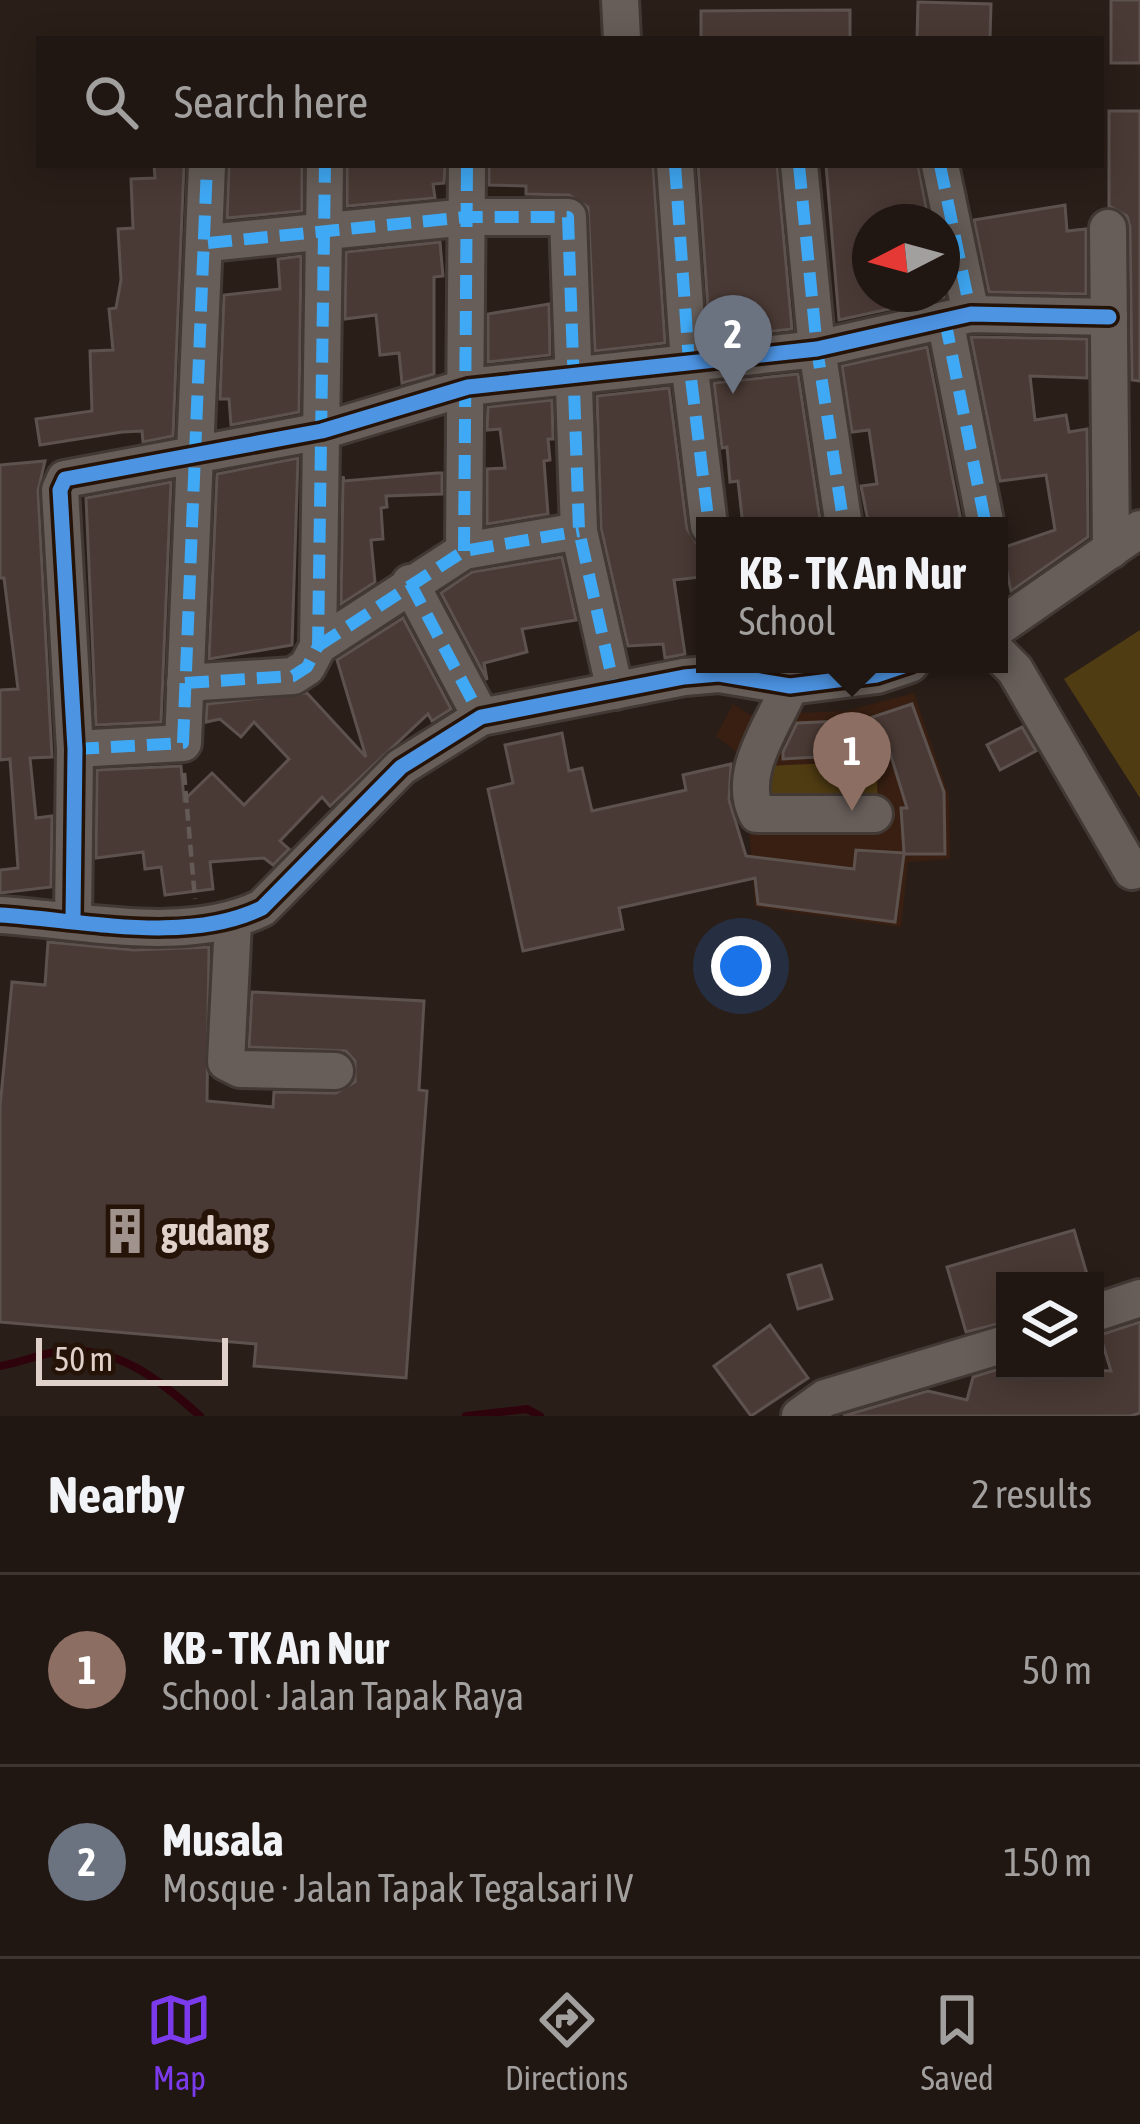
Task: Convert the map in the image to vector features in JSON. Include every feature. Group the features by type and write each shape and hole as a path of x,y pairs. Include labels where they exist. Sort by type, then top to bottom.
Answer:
{"street":[{"path":"620,0 622,36"},
{"path":"75,749 183,743 196,343 208,243 207,168"},
{"path":"185,683 293,676 308,667 318,646 325,168"},
{"path":"464,551 467,168"},
{"path":"674,168 689,362 708,517"},
{"path":"799,168 817,349 843,517"},
{"path":"940,168 985,517"},
{"path":"208,243 467,217 555,213 568,217 572,226 570,372 579,531 615,691"},
{"path":"1008,622 1125,539 1108,317 1108,229"},
{"path":"73,919 75,749 62,484 73,475 322,431 468,387 570,372 817,349 958,317 1108,317"},
{"path":"318,646 464,551 525,536 579,531"},
{"path":"410,583 481,717"},
{"path":"1008,650 1132,871"},
{"path":"0,915 216,924 262,908 401,767 481,717 700,673"},
{"path":"736,673 790,686 860,673"},
{"path":"790,686 753,766 748,798 757,814 874,814"},
{"path":"216,924 226,1062 240,1069 334,1071"},
{"path":"1104,1310 1140,1298"},
{"path":"800,1416 825,1398 996,1347"}],"path":[{"path":"183,743 216,924"}],"shaded area":[{"path":"1140,630 1140,798 1064,679"},
{"path":"914,693 949,796 950,859 908,862 901,927 755,907 749,829 757,826 749,762 716,736 733,704 750,715 846,711"},
{"path":"876,761 879,825 769,829 766,766"}],"building":[{"path":"1111,0 1140,0 1140,63 1111,63"},
{"path":"918,2 991,4 990,36 917,36"},
{"path":"850,10 850,36 701,36 701,11"},
{"path":"1109,111 1140,111 1140,381 1132,380 1130,227 1127,216 1109,206"},
{"path":"154,168 184,168 173,436 143,442 142,431 122,432 40,445 36,419 92,411 90,351 113,350 109,309 116,308 121,280 118,229 133,228 131,179 155,178"},
{"path":"229,168 302,168 302,211 227,218"},
{"path":"347,168 445,168 444,183 433,184 435,198 347,206"},
{"path":"489,168 653,168 665,343 595,351 588,207 569,195 526,194 526,186 489,185"},
{"path":"698,168 777,168 792,329 710,338"},
{"path":"826,168 919,168 926,204 852,204 852,312 876,312 839,320"},
{"path":"1065,205 1067,231 1086,229 1086,294 989,292 974,220"},
{"path":"440,242 443,276 434,277 434,374 402,383 399,353 380,355 376,315 345,319 346,252"},
{"path":"301,256 299,412 231,425 229,399 220,399 224,295 280,289 278,259"},
{"path":"549,304 550,355 488,362 488,314"},
{"path":"971,337 1087,339 1087,378 1030,376 1035,420 1066,415 1069,432 1087,429 1088,537 1011,591 1008,546 1055,530 1046,475 1000,481"},
{"path":"927,347 960,517 867,517 861,486 877,484 869,430 852,432 842,366"},
{"path":"798,374 820,517 742,517 738,481 730,482 727,447 722,448 714,383"},
{"path":"669,388 687,529 696,542 696,578 674,580 685,654 665,658 663,644 628,646 601,528 597,396"},
{"path":"552,400 553,439 548,439 550,460 544,461 548,514 487,524 487,469 505,468 500,429 487,430 488,407"},
{"path":"298,458 292,645 209,659 217,474"},
{"path":"45,461 38,491 52,757 30,758 36,818 52,816 51,887 0,893 0,870 18,868 10,759 0,760 0,690 18,689 4,578 0,578 0,465"},
{"path":"442,473 442,494 386,496 387,507 381,508 383,539 371,540 375,582 341,604 343,476 344,481"},
{"path":"171,482 161,722 96,725 86,498"},
{"path":"562,557 576,620 522,629 527,652 484,663 487,680 441,593 472,572"},
{"path":"403,618 451,709 432,721 428,714 330,806 322,797 280,841 289,849 273,865 264,858 210,862 213,889 165,895 161,867 145,869 143,852 96,858 97,770 181,766 184,800 212,773 244,805 289,759 254,722 241,737 220,719 206,722 207,704 307,693 366,757 337,660"},
{"path":"912,704 944,792 945,854 904,854 895,922 758,904 755,878 619,908 623,929 523,951 488,789 513,783 505,745 562,733 569,771 582,768 592,811 686,790 683,775 731,764 729,800 746,856 854,869 856,850 904,853 901,808 907,808 890,753 783,759 783,752 797,723 864,720"},
{"path":"1022,727 1036,751 1000,770 987,745"},
{"path":"48,942 133,950 209,947 207,1101 273,1107 274,1092 336,1093 355,1082 355,1061 346,1051 249,1047 252,992 424,1001 419,1090 427,1091 406,1378 254,1366 256,1344 0,1322 0,1107 12,982 45,985"},
{"path":"1074,1230 1086,1272 996,1272 996,1324 966,1332 947,1267"},
{"path":"821,1265 832,1299 798,1309 788,1275"},
{"path":"1140,1322 1140,1413 843,1416 928,1391 967,1400 973,1377 996,1370 996,1380 1104,1380 1104,1371 1111,1371 1104,1334"},
{"path":"770,1325 808,1378 751,1416 714,1366"}],"waterway":[{"path":"0,1366 56,1352 98,1353 135,1367 200,1416"},
{"path":"466,1416 527,1409 540,1416"}],"marked path":[{"path":"75,749 183,743 207,168"},
{"path":"185,683 293,676 307,667 318,646 325,168"},
{"path":"464,551 467,168"},
{"path":"675,168 689,362 708,517"},
{"path":"799,168 817,349 843,517"},
{"path":"941,168 971,314"},
{"path":"208,243 467,217 568,217 579,531 615,691"},
{"path":"945,320 984,517"},
{"path":"318,646 464,551 579,531"},
{"path":"410,583 481,717"}],"cycle path":[{"path":"73,919 75,749 60,490 65,479 322,431 468,387 817,349 971,314 1109,317"},
{"path":"0,915 167,928 232,919 262,908 401,767 481,717 684,677 719,674 790,686 883,673"}],"place":[{"name":"Musala","path":"733,394"},
{"name":"KB - TK An Nur","path":"852,811"},
{"name":"gudang","path":"125,1231"}]}
